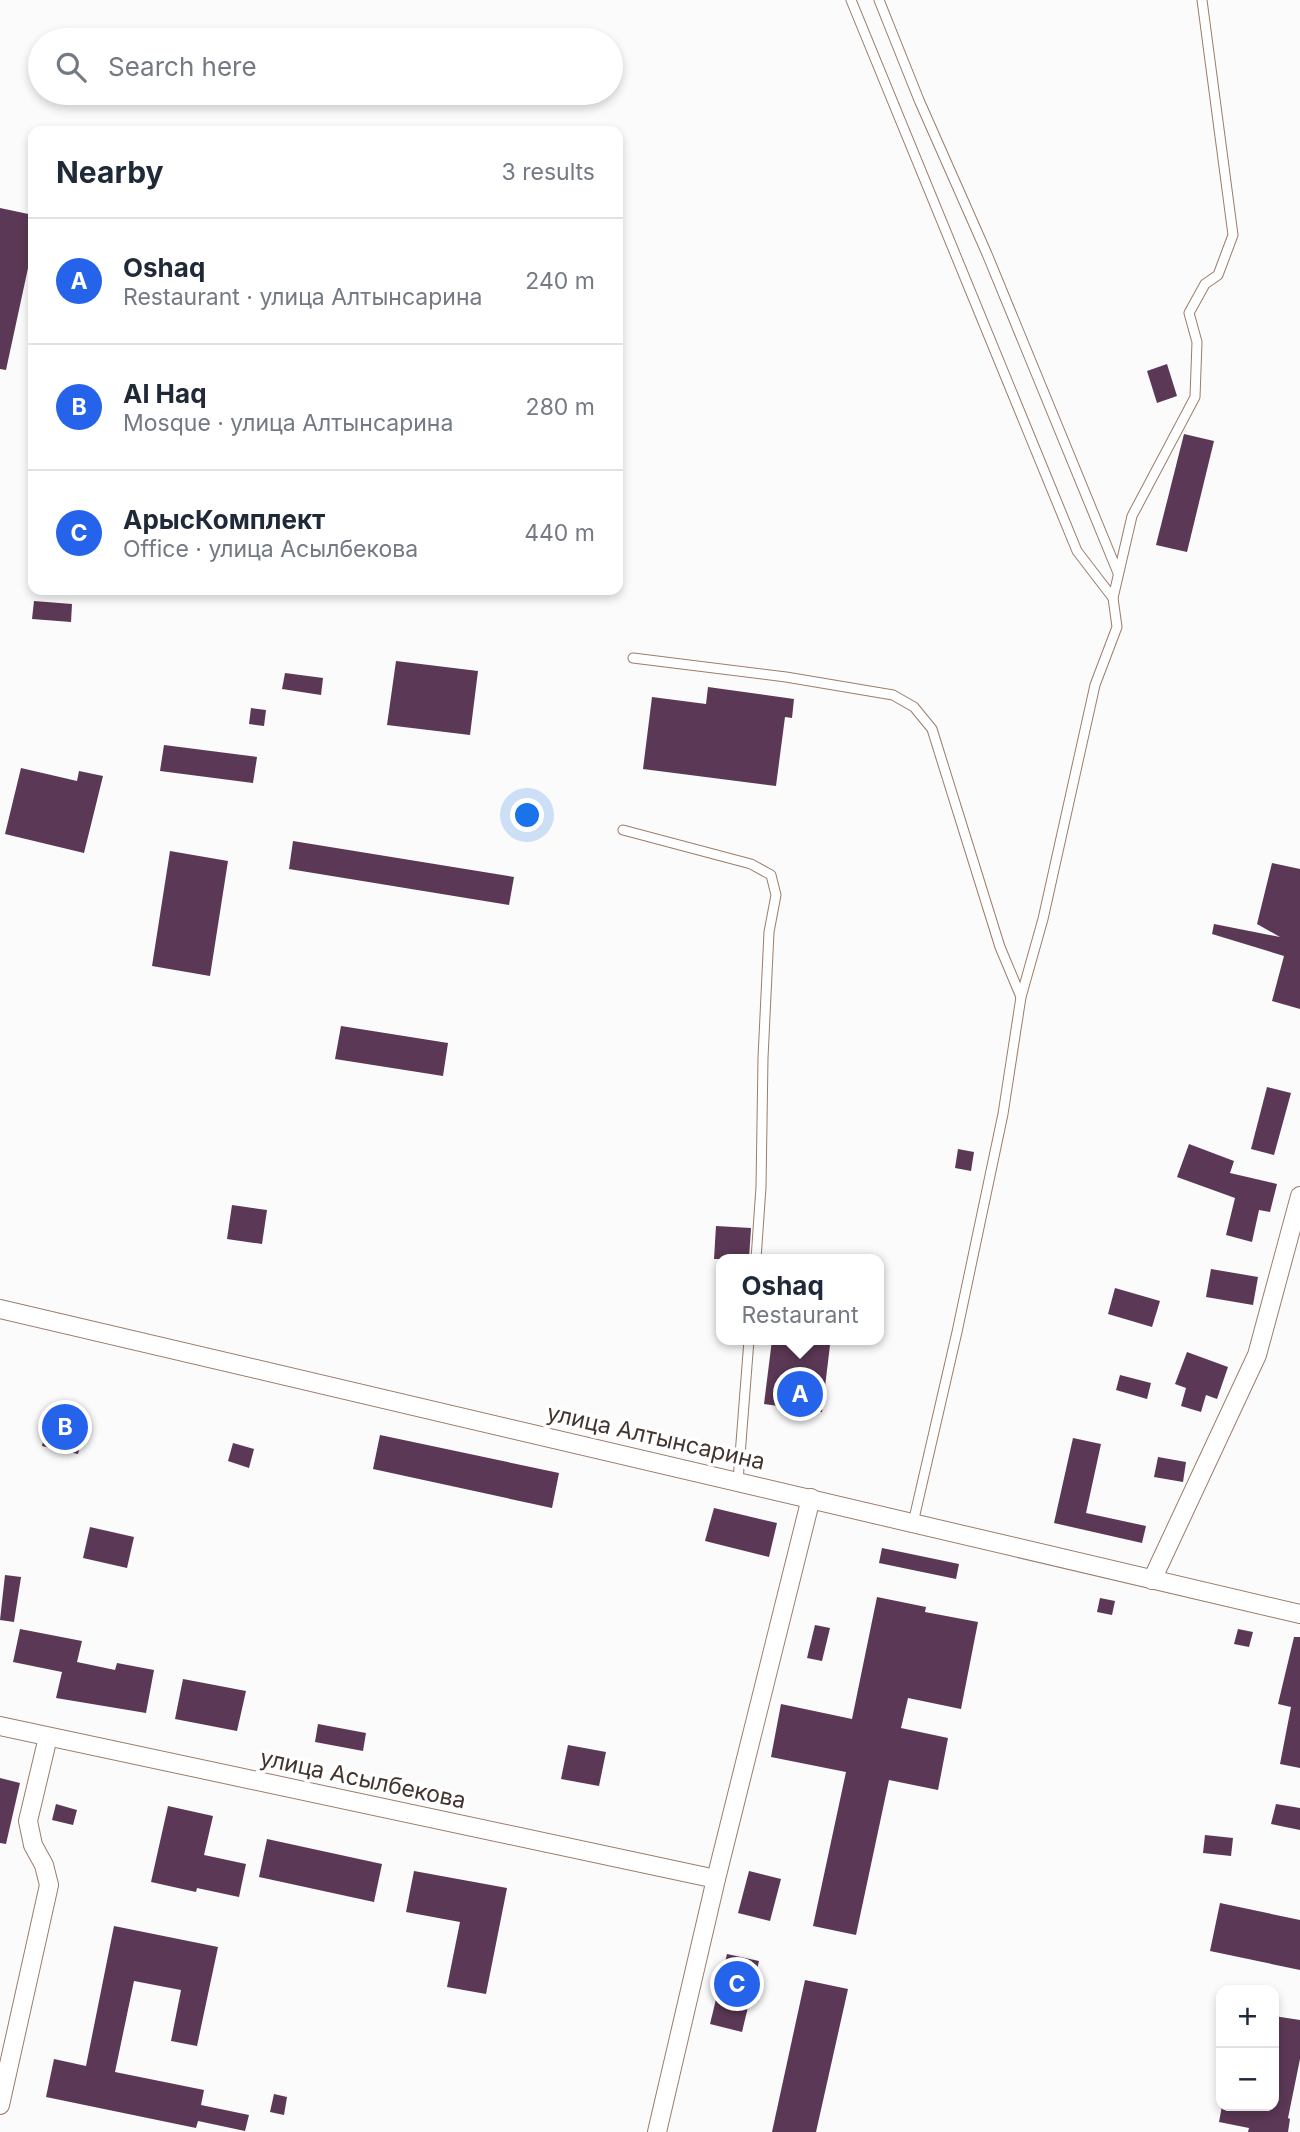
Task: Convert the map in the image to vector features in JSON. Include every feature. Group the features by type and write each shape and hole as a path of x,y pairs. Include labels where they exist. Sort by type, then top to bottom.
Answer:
{"street":[{"path":"1152,1580 1257,1355 1300,1196"},
{"name":"улица Алтынсарина","path":"0,1308 1300,1614"},
{"path":"657,2132 716,1879 811,1498"},
{"name":"улица Асылбекова","path":"0,1726 716,1879"},
{"path":"0,2105 49,1885 44,1865 33,1845 28,1821 48,1737"}],"lane":[{"path":"851,0 1077,551 1113,598"},
{"path":"879,0 1118,574"},
{"path":"913,1523 957,1332 1004,1106 1021,997 1043,919 1096,685 1117,626 1113,598 1132,516 1195,397 1197,342 1189,313 1205,284 1218,275 1233,235 1202,0"},
{"path":"634,658 786,677 893,695 914,706 932,729 1000,947 1021,997"},
{"path":"623,830 751,864 771,875 776,895 769,932 756,1254"},
{"path":"738,1481 749,1345"}],"building":[{"path":"0,208 28,214 28,268 6,370 0,369"},
{"path":"1167,364 1177,396 1157,403 1147,371"},
{"path":"1184,434 1214,441 1187,552 1156,545"},
{"path":"34,601 72,604 71,622 32,619"},
{"path":"396,661 478,671 470,735 387,725"},
{"path":"285,673 323,678 321,695 282,689"},
{"path":"708,687 794,699 792,718 785,717 776,786 643,769 652,697 706,704"},
{"path":"251,708 266,710 264,726 249,724"},
{"path":"164,745 257,757 253,783 160,771"},
{"path":"21,768 77,781 79,771 103,776 84,853 5,834"},
{"path":"293,841 514,877 509,905 289,869"},
{"path":"170,851 228,861 210,976 152,966"},
{"path":"1272,863 1300,869 1300,1009 1272,1001 1284,956 1212,934 1214,924 1280,937 1257,924"},
{"path":"341,1026 448,1043 443,1076 335,1059"},
{"path":"1267,1087 1291,1093 1274,1155 1251,1149"},
{"path":"1189,1144 1234,1161 1230,1173 1277,1184 1270,1212 1259,1210 1252,1242 1226,1235 1235,1198 1177,1177"},
{"path":"958,1149 974,1152 971,1171 955,1168"},
{"path":"232,1205 267,1210 262,1244 227,1239"},
{"path":"716,1226 751,1228 749,1254 716,1254 714,1259"},
{"path":"1211,1269 1258,1277 1253,1305 1206,1297"},
{"path":"1115,1288 1160,1301 1152,1327 1108,1314"},
{"path":"771,1345 830,1345 822,1412 764,1404"},
{"path":"1187,1352 1228,1367 1217,1399 1206,1395 1201,1412 1181,1406 1186,1388 1175,1384"},
{"path":"1120,1375 1151,1383 1147,1399 1116,1390"},
{"path":"51,1405 88,1413 78,1454 42,1446"},
{"path":"380,1435 559,1473 552,1508 373,1469"},
{"path":"1073,1438 1101,1444 1086,1513 1146,1526 1142,1543 1054,1523"},
{"path":"233,1443 254,1449 249,1468 228,1461"},
{"path":"1158,1457 1186,1462 1183,1482 1154,1477"},
{"path":"714,1508 777,1523 769,1557 705,1541"},
{"path":"90,1527 134,1537 127,1568 83,1558"},
{"path":"882,1548 959,1564 956,1579 879,1563"},
{"path":"5,1575 21,1577 14,1622 0,1620"},
{"path":"877,1597 926,1607 925,1612 978,1622 961,1709 908,1698 901,1728 948,1738 938,1790 889,1780 856,1935 813,1926 846,1772 771,1757 781,1704 852,1719"},
{"path":"1100,1598 1115,1601 1112,1615 1097,1612"},
{"path":"815,1625 830,1628 822,1661 807,1658"},
{"path":"20,1629 82,1641 77,1662 115,1670 117,1663 154,1670 146,1713 56,1698 62,1672 13,1662"},
{"path":"1238,1629 1253,1632 1249,1647 1234,1644"},
{"path":"1294,1637 1300,1637 1300,1768 1280,1764 1291,1707 1278,1704"},
{"path":"183,1679 246,1691 237,1731 175,1719"},
{"path":"318,1724 366,1733 363,1751 315,1742"},
{"path":"568,1745 606,1752 599,1786 561,1779"},
{"path":"0,1778 20,1783 6,1844 0,1843"},
{"path":"56,1804 77,1810 73,1825 52,1820"},
{"path":"1276,1804 1300,1808 1300,1830 1271,1824"},
{"path":"168,1806 213,1816 204,1855 246,1864 239,1897 197,1888 196,1892 151,1882"},
{"path":"1205,1835 1233,1838 1231,1856 1203,1853"},
{"path":"267,1839 382,1864 374,1902 259,1877"},
{"path":"414,1871 507,1888 486,1994 447,1987 460,1922 406,1912"},
{"path":"749,1871 781,1879 770,1921 738,1913"},
{"path":"1220,1903 1300,1920 1300,1970 1210,1951"},
{"path":"114,1926 218,1947 197,2046 171,2041 181,1990 134,1981 115,2072 204,2090 201,2105 249,2115 245,2131 198,2121 196,2128 46,2097 54,2059 86,2066"},
{"path":"727,1954 759,1961 742,2032 710,2024"},
{"path":"805,1980 848,1989 816,2132 772,2132"},
{"path":"1279,2017 1300,2020 1300,2059 1288,2118 1288,2132 1248,2132 1249,2128 1219,2122 1221,2111 1279,2111"},
{"path":"274,2094 287,2097 284,2115 270,2112"}],"place":[{"name":"Oshaq","path":"800,1394"},
{"name":"Al Haq","path":"65,1427"},
{"name":"АрысКомплект","path":"737,1984"}]}
